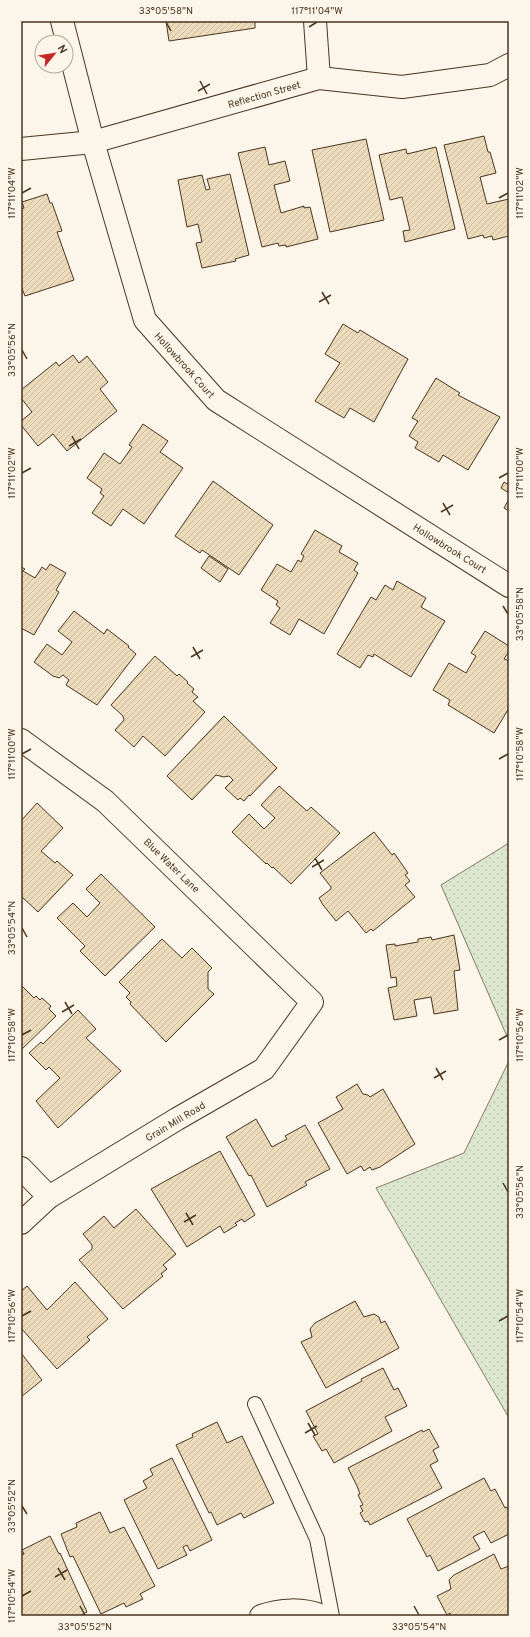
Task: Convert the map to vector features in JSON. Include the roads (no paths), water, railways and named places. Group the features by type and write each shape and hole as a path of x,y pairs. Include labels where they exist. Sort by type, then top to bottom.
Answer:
{"street":[{"name":"Hollowbrook Court","path":"62,21 93,142 144,320 216,400 509,586"},
{"path":"315,21 319,78"},
{"name":"Reflection Street","path":"21,149 93,142 319,78 402,87 490,75 509,65"},
{"name":"Blue Water Lane","path":"21,740 106,800 312,1002"},
{"name":"Grain Mill Road","path":"21,1223 49,1197 264,1069 312,1002"},
{"path":"21,1168 49,1197"},
{"path":"261,1616 280,1611 300,1611 322,1616"}],"lane":[{"path":"255,1404 317,1539 332,1616"}]}
